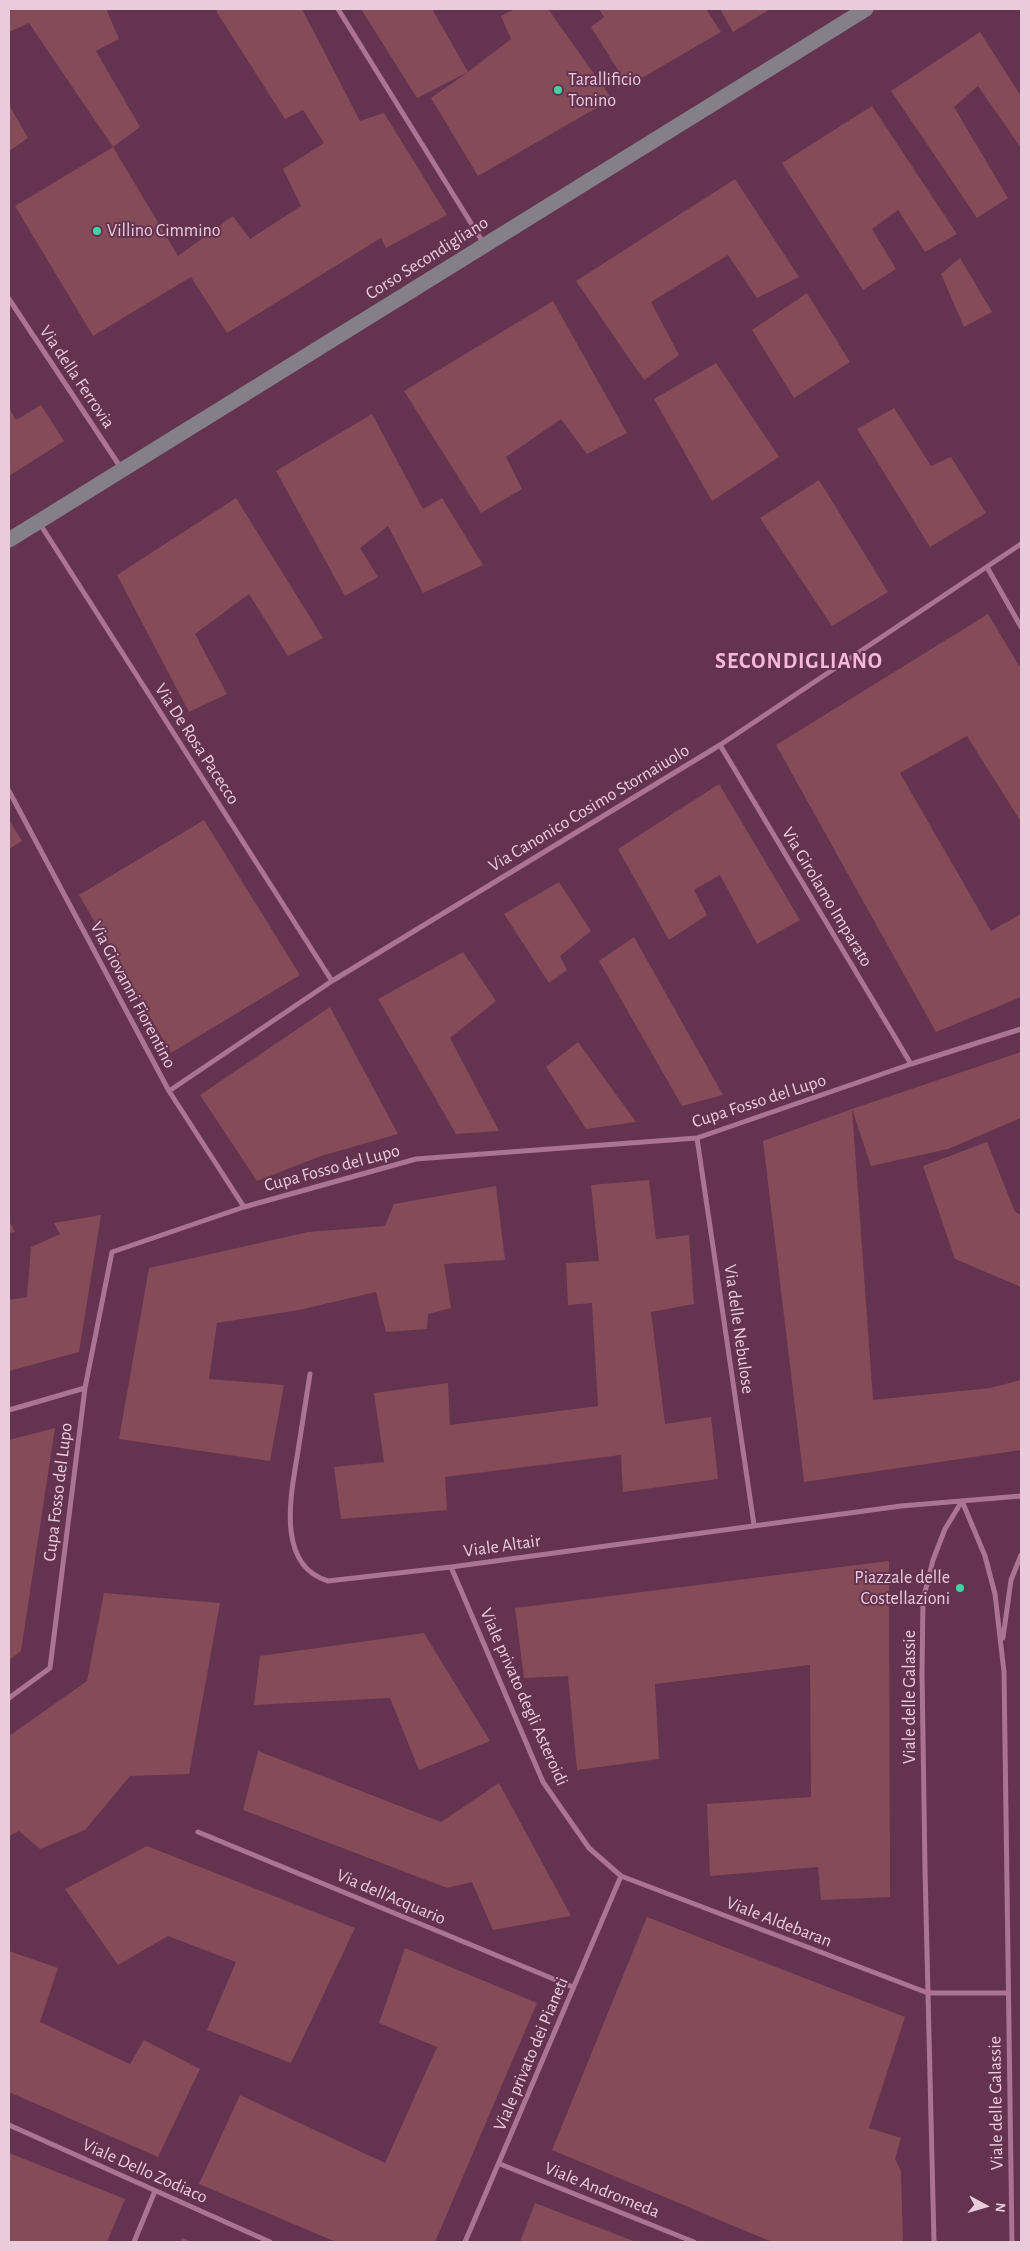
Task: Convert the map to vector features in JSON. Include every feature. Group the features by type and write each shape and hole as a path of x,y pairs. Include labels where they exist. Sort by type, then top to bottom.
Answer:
{"main road":[{"name":"Corso Secondigliano","path":"9,540 866,9"}],"street":[{"path":"338,9 484,244"},
{"name":"Via della Ferrovia","path":"9,299 122,469"},
{"name":"Via De Rosa Pacecco","path":"38,522 332,980"},
{"name":"Via Canonico Cosimo Stornaiuolo","path":"169,1091 332,980 720,745 1021,544"},
{"path":"986,566 1021,626"},
{"name":"Via Girolamo Imparato","path":"720,745 910,1064"},
{"name":"Via Giovanni Fiorentino","path":"9,791 169,1091 244,1207"},
{"name":"Cupa Fosso del Lupo","path":"9,1698 50,1668 85,1388 112,1252 244,1207 416,1159 697,1138 910,1064 1021,1029"},
{"name":"Via delle Nebulose","path":"697,1138 754,1525"},
{"name":"Viale Altair","path":"310,1374 290,1506 291,1533 301,1560 320,1578 328,1581 451,1567 901,1506 962,1501"},
{"path":"9,1410 85,1388"},
{"path":"962,1501 1021,1496"},
{"name":"Viale delle Galassie","path":"962,1501 986,1556 995,1594 1002,1646 1012,2242"},
{"name":"Viale delle Galassie","path":"934,2242 922,1672 924,1600 933,1560 945,1529 962,1501"},
{"name":"Viale delle Galassie","path":"1002,1646 1011,1580 1021,1555"},
{"name":"Viale privato degli Asteroidi","path":"451,1567 543,1782 589,1848 620,1876"},
{"name":"Via dell'Acquario","path":"198,1832 573,1988"},
{"name":"Viale Aldebaran","path":"620,1876 928,1993"},
{"name":"Viale privato dei Pianeti","path":"465,2242 500,2164 620,1876"},
{"path":"928,1993 1008,1993"},
{"name":"Viale Dello Zodiaco","path":"9,2125 270,2242"},
{"name":"Viale Andromeda","path":"500,2164 694,2242"},
{"path":"134,2242 155,2191"}],"building":[{"path":"9,9 110,9 107,11 119,39 96,51 140,127 113,147 29,23 9,32"},
{"path":"220,9 302,9 360,121 384,113 447,215 386,248 381,238 227,333 191,277 93,336 15,206 113,147 178,256 233,216 250,239 301,206 283,169 324,143 303,110 285,119 216,11"},
{"path":"361,9 432,9 468,72 417,98"},
{"path":"514,9 548,9 612,99 478,176 431,98 511,39 501,16"},
{"path":"599,9 706,9 721,32 628,86 591,27 604,17"},
{"path":"720,9 770,9 733,32"},
{"path":"980,32 1021,96 1021,148 978,86 954,107 1008,198 977,218 891,91"},
{"path":"9,105 28,138 9,151"},
{"path":"872,106 957,234 925,252 898,210 872,229 896,269 863,290 782,163"},
{"path":"735,179 799,277 757,298 728,255 651,302 679,355 644,380 576,281"},
{"path":"960,258 992,312 964,327 941,274"},
{"path":"807,293 850,362 794,398 752,330"},
{"path":"553,301 627,433 587,454 561,419 506,457 522,489 481,513 404,391"},
{"path":"716,363 779,457 712,501 654,399"},
{"path":"41,405 64,441 9,476 9,408 16,420"},
{"path":"894,408 931,466 951,457 986,513 930,547 857,429"},
{"path":"372,414 423,509 442,498 483,565 423,593 388,526 360,548 378,577 345,596 276,471"},
{"path":"819,480 888,592 832,626 760,518"},
{"path":"236,498 323,638 288,656 249,594 195,634 227,694 189,712 117,575"},
{"path":"988,614 1021,669 1021,822 967,736 900,773 991,931 1021,914 1021,997 936,1032 776,745"},
{"path":"719,784 800,920 757,944 720,875 694,890 707,915 669,940 618,849"},
{"path":"9,820 22,841 9,849"},
{"path":"204,820 300,975 171,1053 79,895"},
{"path":"559,882 591,931 560,956 567,970 549,983 504,914"},
{"path":"634,937 723,1095 682,1106 599,961"},
{"path":"463,952 496,1001 450,1038 499,1131 456,1134 378,999"},
{"path":"330,1007 398,1134 321,1156 257,1181 200,1095"},
{"path":"578,1042 636,1122 586,1129 546,1067"},
{"path":"1021,1052 1021,1118 948,1149 871,1166 852,1109"},
{"path":"852,1109 873,1400 990,1388 1021,1380 1021,1450 804,1482 763,1141"},
{"path":"987,1142 1015,1212 1021,1215 1021,1287 955,1259 923,1166"},
{"path":"649,1180 656,1239 689,1235 694,1304 651,1312 665,1424 711,1417 718,1479 623,1492 621,1455 445,1477 447,1510 341,1519 334,1467 384,1462 374,1393 448,1383 450,1425 598,1406 592,1303 568,1305 566,1263 599,1261 591,1185"},
{"path":"496,1186 505,1260 444,1264 451,1308 428,1314 427,1329 386,1332 376,1292 299,1310 217,1323 209,1379 284,1385 270,1461 119,1439 149,1268 308,1232 385,1226 394,1204"},
{"path":"101,1215 79,1352 9,1371 9,1300 27,1297 31,1247 60,1234 54,1223"},
{"path":"9,1221 15,1232 9,1233"},
{"path":"55,1428 21,1651 9,1660 9,1440"},
{"path":"889,1561 890,1897 821,1900 818,1867 710,1876 707,1804 811,1797 810,1665 655,1684 659,1759 577,1770 568,1676 524,1678 515,1608"},
{"path":"104,1593 220,1603 189,1774 130,1776 85,1830 40,1849 19,1831 9,1836 9,1736 87,1681"},
{"path":"424,1633 490,1741 419,1770 390,1698 254,1705 260,1656"},
{"path":"258,1751 441,1822 499,1783 571,1916 493,1930 472,1882 447,1888 243,1810"},
{"path":"147,1846 355,1928 291,2063 207,2030 236,1962 168,1936 118,1965 65,1889"},
{"path":"647,1917 905,2017 869,2128 901,2138 895,2159 901,2171 903,2242 772,2242 552,2150"},
{"path":"405,1948 537,2003 435,2242 336,2242 199,2184 240,2095 385,2163 437,2047 379,2023"},
{"path":"9,1951 58,1968 40,2022 130,2064 144,2040 200,2069 158,2157 9,2092"},
{"path":"9,2153 125,2199 107,2242 9,2242"},
{"path":"535,2203 636,2242 520,2242"},
{"path":"182,2238 192,2242 180,2242"}],"place":[{"name":"Tarallificio Tonino","path":"558,90"},
{"name":"Villino Cimmino","path":"97,231"},
{"name":"Piazzale delle Costellazioni","path":"960,1588"}],"district":[{"name":"SECONDIGLIANO","path":"799,661"}]}
